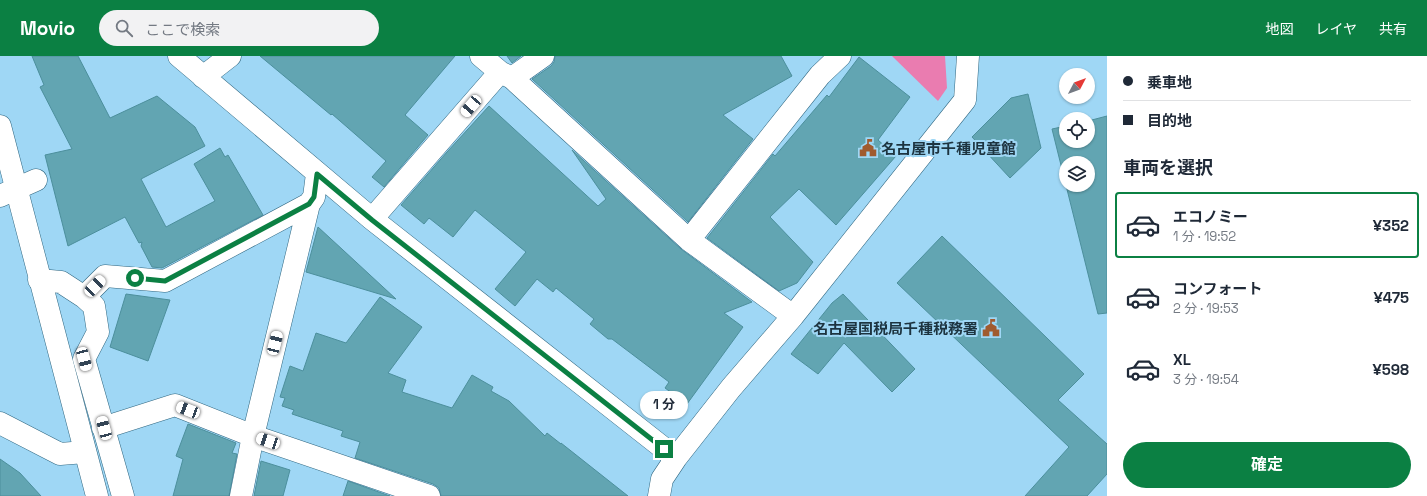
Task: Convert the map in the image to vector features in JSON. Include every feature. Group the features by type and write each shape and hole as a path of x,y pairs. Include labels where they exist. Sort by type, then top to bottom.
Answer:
{"street":[{"path":"179,56 372,220 676,458"},
{"path":"203,77 230,56"},
{"path":"482,56 506,75 689,240 793,316"},
{"path":"372,220 506,75 543,56"},
{"path":"689,240 820,75 840,56"},
{"path":"659,496 662,479 676,458 731,388 793,316 965,100 968,56"},
{"path":"0,126 17,188 39,280 97,496"},
{"path":"241,496 253,436 309,204 314,197 317,174"},
{"path":"84,297 105,276 165,281 309,204"},
{"path":"39,280 61,282 84,297 94,306 98,332 84,359 123,496"},
{"path":"104,428 175,405 253,436 429,496"},
{"path":"0,423 60,454 85,452"}],"shaded area":[{"path":"892,56 945,56 947,88 938,101"}],"building":[{"path":"32,56 78,56 110,118 157,96 195,127 205,146 141,179 166,227 215,201 194,164 220,148 225,157 228,155 263,215 162,268 152,267 141,246 142,242 139,243 125,217 68,246 45,155 72,149 40,87 44,85"},
{"path":"260,56 455,56 405,115 428,135 384,187 372,177 386,161 332,114 331,115"},
{"path":"507,56 521,56 512,63"},
{"path":"555,56 781,56 792,76 723,115 753,139 688,222 532,79 551,66 554,62"},
{"path":"859,57 910,97 878,140 896,156 836,225 799,189 770,217 813,262 797,283 779,291 707,238 773,154 775,156 827,95 829,97"},
{"path":"1028,94 1041,148 1010,178 972,137 1011,98"},
{"path":"489,106 598,206 606,199 572,150 681,249 752,302 724,313 743,327 687,404 665,388 669,382 612,339 608,339 590,324 594,319 556,288 553,292 537,279 515,306 495,289 526,252 475,210 453,237 429,218 424,224 401,205"},
{"path":"1107,116 1107,313 1098,314 1068,192 1095,192 1095,156 1059,157 1052,129 1059,128 1059,148 1095,148 1095,119"},
{"path":"318,227 343,250 396,299 306,272"},
{"name":"名古屋国税局千種税務署","path":"942,236 1084,374 1058,400 1107,444 1107,474 1087,496 1025,496 1069,447 897,283"},
{"path":"126,294 170,300 148,361 110,347"},
{"path":"843,294 915,369 892,392 844,343 818,374 791,354 832,303"},
{"path":"380,297 422,327 388,373 406,380 402,392 452,408 472,375 493,387 491,391 509,401 545,436 547,433 561,443 628,496 441,496 439,488 433,484 355,458 360,442 341,436 343,431 292,414 294,410 282,406 285,398 280,397 290,366 303,371 316,333 346,343"},
{"path":"188,424 236,443 232,453 237,454 229,496 173,496 183,459 176,456"},
{"path":"0,459 20,473 41,496 0,496"},
{"path":"261,461 290,470 283,496 254,496"},
{"path":"348,481 390,496 343,496"}],"place":[{"name":"名古屋市千種児童館","path":"868,148"},
{"name":"名古屋国税局千種税務署","path":"991,328"}],"route":[{"path":"135,278 165,281 309,204 314,197 317,174 372,220 664,449"}]}
